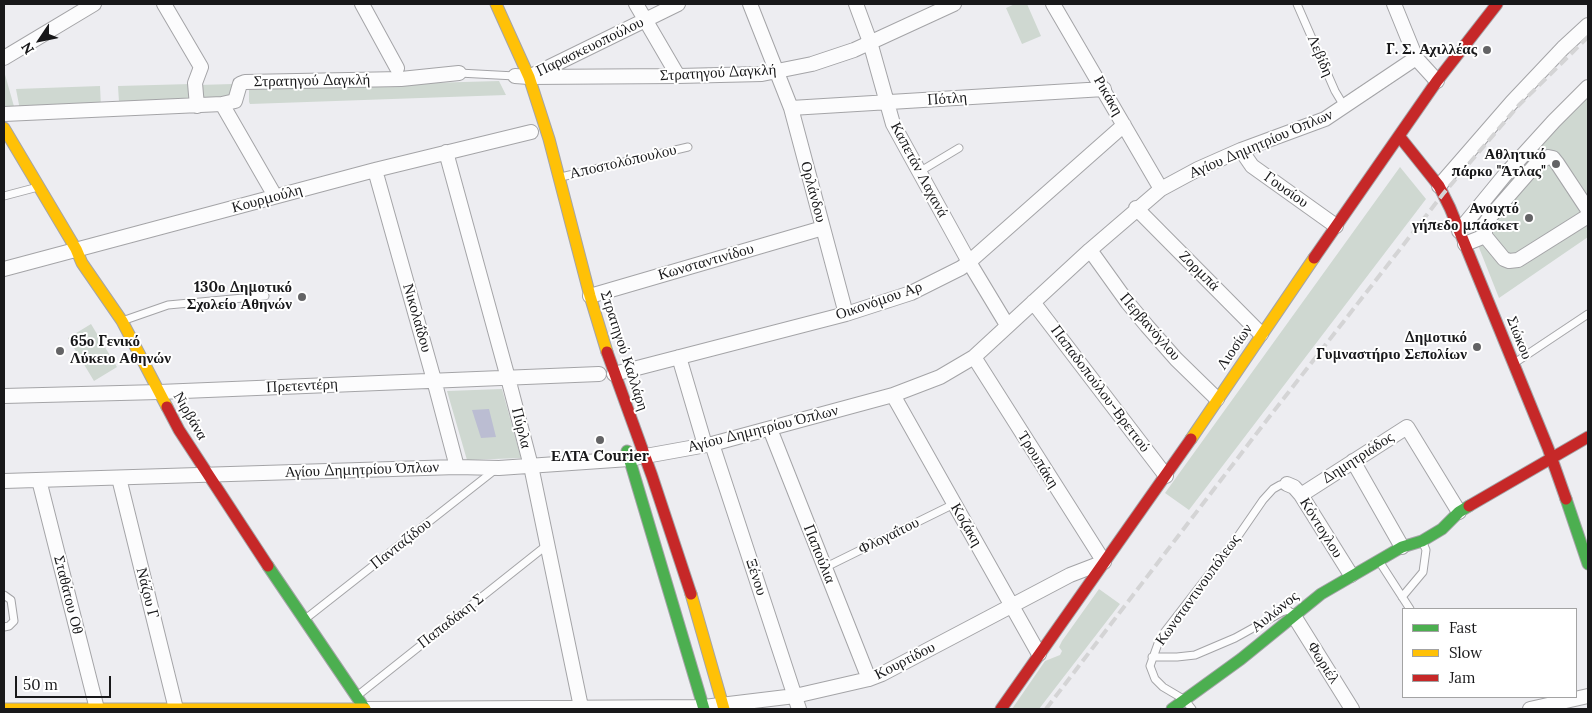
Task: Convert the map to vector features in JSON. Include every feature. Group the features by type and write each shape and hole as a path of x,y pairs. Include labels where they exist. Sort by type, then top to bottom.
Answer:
{"main road":[{"name":"Στρατηγού Καλλάρη","path":"496,4 530,77 549,140 590,296 603,374 645,457 693,600 723,707"},
{"name":"Λιοσίων","path":"1001,709 1166,476 1261,334 1437,81 1494,5"},
{"name":"Νιρβάνα","path":"4,128 76,249 82,263 122,321 179,430 304,621 365,709"},
{"name":"Σιώκου","path":"1399,136 1439,186 1450,208 1552,459 1588,564"},
{"name":"Αυλώνος","path":"1172,709 1188,705 1320,594 1402,546 1422,541 1442,529 1459,512 1552,459 1588,436"},
{"path":"623,442 704,708"},
{"name":"Αυλώνος","path":"1435,518 1459,512"},
{"name":"Αυλώνος","path":"1402,546 1414,530"},
{"path":"4,709 365,709"}],"street":[{"path":"4,58 94,4"},
{"path":"164,4 201,67 195,83 197,106"},
{"path":"362,4 397,68"},
{"path":"636,4 678,76"},
{"name":"Παρασκευοπούλου","path":"530,77 678,4"},
{"name":"Ορλάνδου","path":"750,4 791,108 846,314"},
{"name":"Καπετάν Λαχανά","path":"856,4 870,42 893,124 969,262 1008,325"},
{"name":"Στρατηγού Δαγκλή","path":"515,77 762,74 812,64 854,50 954,4"},
{"name":"Ρικάκη","path":"1053,4 1161,189"},
{"path":"1394,4 1416,58 1437,81"},
{"path":"1439,186 1512,102 1563,48 1588,25"},
{"name":"Αγίου Δημητρίου Όπλων","path":"4,481 457,467 499,468 629,459 708,445 893,396 940,377 974,357 1136,208 1161,189 1198,169 1241,150 1325,119 1416,58"},
{"name":"Στρατηγού Δαγκλή","path":"222,104 235,100 240,84 245,82 401,79 459,73"},
{"path":"1459,230 1517,162 1588,87"},
{"name":"Πότλη","path":"791,108 1104,89"},
{"path":"4,114 222,104 275,196"},
{"name":"Οικονόμου Αρ","path":"603,374 679,357 846,314 911,293 961,268 969,262 1124,125"},
{"name":"Κουρμούλη","path":"4,268 375,170 531,133"},
{"name":"Γουσίου","path":"1241,150 1252,166 1336,226"},
{"name":"Πύρλα","path":"446,152 531,466 581,707"},
{"path":"1588,210 1557,163 1553,158 1548,157 1537,163 1489,218 1485,224 1485,236 1504,259 1509,261 1518,260 1588,216"},
{"name":"Νικολαΐδου","path":"375,170 457,467"},
{"name":"Ζορμπά","path":"1136,208 1261,334"},
{"name":"Κωνσταντινίδου","path":"590,296 823,228"},
{"path":"1465,244 1485,236"},
{"name":"Περβανόγλου","path":"1090,250 1147,326 1176,359 1218,399"},
{"name":"Παπαδοπούλου-Βρεττού","path":"1033,302 1166,476"},
{"name":"Ξένου","path":"679,357 797,703"},
{"name":"Τρουπάκη","path":"974,357 1104,562"},
{"name":"Πρετεντέρη","path":"4,396 159,392 603,374"},
{"name":"Κοζάκη","path":"893,396 1039,654"},
{"name":"Δημητριάδος","path":"1301,495 1406,427 1459,512"},
{"name":"Παπούλια","path":"770,429 869,679"},
{"path":"1353,461 1402,546"},
{"name":"Νάζου Γ","path":"118,478 176,709"},
{"name":"Σταθάτου Οθ","path":"39,480 97,709"},
{"name":"Κόντογλου","path":"1287,484 1294,487 1301,495 1351,575"},
{"name":"Κουρτίδου","path":"365,709 658,706 704,708 797,703 882,674 1070,575 1104,562"},
{"name":"Φωριέλ","path":"1294,616 1348,708"},
{"path":"1530,709 1588,696"}],"lane":[{"name":"Λεβίδη","path":"1297,4 1335,91 1344,107"},
{"name":"Στρατηγού Δαγκλή","path":"459,73 515,77"},
{"name":"Αποστολόπουλου","path":"558,178 688,147"},
{"path":"919,172 959,148"},
{"path":"4,196 38,187"},
{"path":"122,321 168,305 265,296"},
{"path":"1513,363 1588,314"},
{"name":"Πανταζίδου","path":"304,621 499,468"},
{"name":"Κωνσταντινουπόλεως","path":"1188,705 1155,679 1150,666 1160,638 1234,542 1263,500 1273,489 1287,484"},
{"name":"Φλογαΐτου","path":"824,568 954,504"},
{"path":"1402,597 1423,572 1426,550 1422,541"},
{"name":"Παπαδάκη Σ","path":"356,697 546,545"},
{"path":"1378,560 1409,608"},
{"path":"4,594 11,600 14,621 9,626 4,627"},
{"path":"1152,657 1195,655 1234,638 1282,612 1288,610 1294,616"}],"shaded area":[{"path":"1015,4 1027,4 1041,36 1022,44 1006,8"},
{"path":"4,71 15,110 4,107"},
{"path":"499,81 506,95 250,104 249,102 250,88"},
{"path":"191,84 193,103 119,102 118,86"},
{"path":"233,84 231,93 223,100 199,102 198,85"},
{"path":"100,86 101,107 20,110 16,89"},
{"name":"Αθλητικό πάρκο \"Άτλας\"","path":"1588,95 1588,237 1499,298 1470,225"},
{"path":"1400,167 1426,199 1189,510 1165,493"},
{"path":"91,324 117,367 94,381 68,338"},
{"path":"502,389 521,458 467,460 447,391"},
{"path":"1099,589 1120,604 1039,709 1012,709 1045,661 1060,655 1062,651 1059,647 1062,641"}],"water":[{"path":"489,409 496,437 481,438 472,410"}],"railway":[{"path":"1046,709 1263,425 1443,194 1519,105 1588,37"}],"traffic: fast":[{"path":"627,451 704,709"},
{"path":"1566,499 1588,564"},
{"path":"1172,709 1241,659 1321,594 1402,547 1422,541 1442,529 1459,512 1469,506"},
{"path":"268,566 365,709"}],"traffic: slow":[{"path":"496,4 529,77 549,139 590,296 607,352"},
{"path":"4,128 76,249 82,263 122,321 167,407"},
{"path":"1191,439 1314,258"},
{"path":"691,594 724,709"},
{"path":"4,709 365,709"}],"traffic: jam":[{"path":"1314,258 1437,81 1497,4"},
{"path":"1399,136 1439,186 1450,208 1548,448 1566,499"},
{"path":"607,352 652,476 691,594"},
{"path":"167,407 179,430 268,566"},
{"path":"1469,506 1588,437"},
{"path":"1001,709 1191,439"}],"place":[{"name":"Γ. Σ. Αχιλλέας","path":"1487,50"},
{"name":"Αθλητικό πάρκο \"Άτλας\"","path":"1556,164"},
{"name":"Ανοιχτό γήπεδο μπάσκετ","path":"1529,218"},
{"name":"130ο Δημοτικό Σχολείο Αθηνών","path":"302,297"},
{"name":"Δημοτικό Γυμναστήριο Σεπολίων","path":"1477,347"},
{"name":"65ο Γενικό Λύκειο Αθηνών","path":"60,351"},
{"name":"ΕΛΤΑ Courier","path":"600,440"}]}
